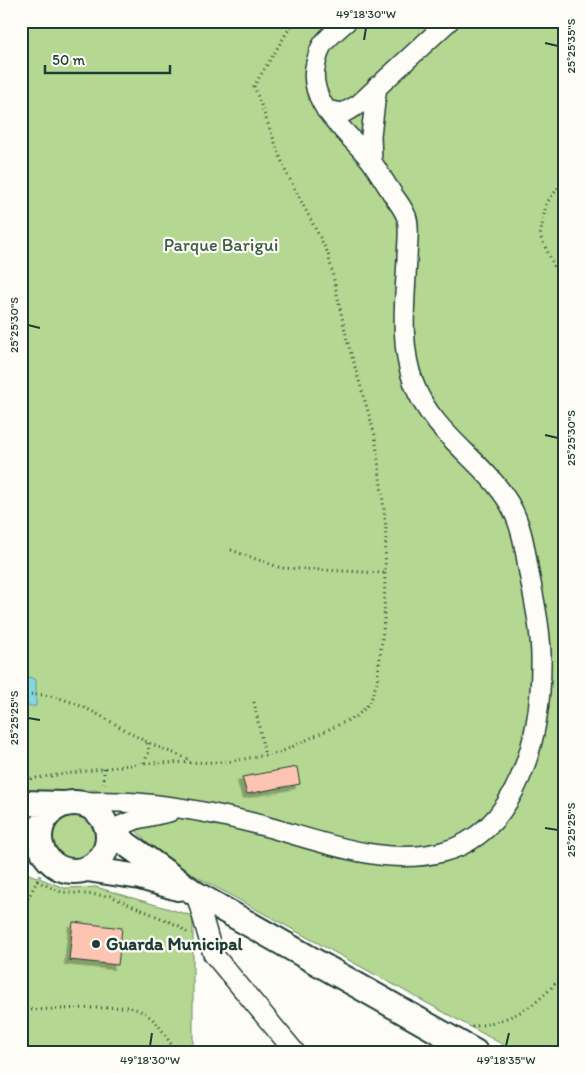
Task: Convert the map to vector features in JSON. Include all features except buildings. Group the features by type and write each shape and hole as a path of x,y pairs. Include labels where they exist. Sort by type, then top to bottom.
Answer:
{"main road":[{"path":"46,856 40,842 43,823 56,808 70,803"},
{"path":"21,804 70,803 87,805 96,811 104,820 108,831 108,842 104,854 97,863 87,869"},
{"path":"108,831 196,894 475,1052"},
{"path":"21,842 66,870 87,869 140,877 196,894"}],"lane":[{"path":"70,803 110,800 149,804 243,820 369,852 418,856 441,853 461,846 480,833 497,816 512,794 529,753 536,730 542,663 535,603 521,533 508,503 421,401 412,381 404,328 407,218 372,162 326,110 316,93 314,70 321,46 347,21"},
{"path":"326,110 343,113 358,105 449,21"},
{"path":"372,162 371,135 377,86"},
{"path":"108,831 148,816 180,810"},
{"path":"196,894 213,954 295,1052"}],"path":[{"path":"21,780 144,763 226,762 279,753 357,716 370,703 377,682 384,622 386,527 375,435 347,340 328,253 285,170 254,86 294,21"},
{"path":"564,180 546,204 540,236 564,287"},
{"path":"231,550 281,568 385,572"},
{"path":"21,694 39,692 86,708 147,742 194,761"},
{"path":"254,702 265,756"},
{"path":"144,763 149,750 147,742"},
{"path":"21,912 37,881 46,856"},
{"path":"37,881 60,892 110,896 179,926 213,954"},
{"path":"442,1033 505,1021 546,995 564,973"},
{"path":"21,1010 129,1007 144,1011 155,1020 176,1052"},
{"path":"21,1026 28,1052"},
{"path":"21,1041 24,1052"}],"green space":[{"name":"Parque Barigui","path":"21,21 564,21 564,1052 528,1052 509,1048 199,878 158,853 96,790 21,793"},
{"path":"69,812 79,812 93,819 100,833 100,843 93,857 79,864 69,864 59,860 52,853 48,843 48,833 52,823 59,816"},
{"path":"21,867 24,872 64,888 96,887 193,916 193,1052 21,1052"}],"water":[{"path":"21,674 36,680 36,706 21,706"}],"place":[{"name":"Guarda Municipal","path":"96,944"}]}
